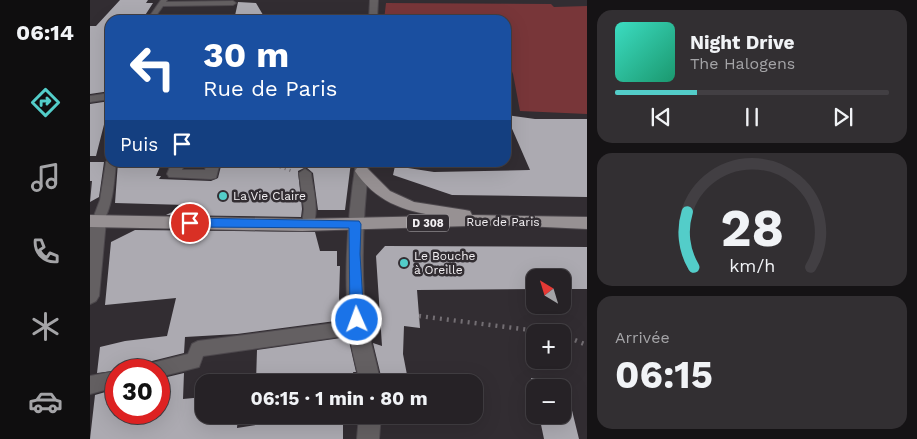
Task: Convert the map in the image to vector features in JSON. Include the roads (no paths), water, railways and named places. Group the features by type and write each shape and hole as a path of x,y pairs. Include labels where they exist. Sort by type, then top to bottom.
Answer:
{"main road":[{"path":"362,167 385,194 411,207 501,220"},
{"name":"Rue de Paris","path":"94,221 355,224 501,220 587,224"}],"street":[{"path":"373,15 374,0"},
{"path":"177,167 174,174 210,176 213,167"},
{"path":"362,167 355,224 354,264 358,328 368,374"},
{"path":"90,296 94,221"},
{"path":"368,439 369,424"}],"lane":[{"path":"153,15 162,2 233,3"},
{"path":"90,98 105,96"},
{"path":"94,221 106,200 110,167"},
{"path":"305,173 310,209 308,224"},
{"path":"170,366 193,361 198,349 358,328"},
{"path":"90,385 105,382"}],"place":[{"name":"La Vie Claire","path":"223,196"},
{"name":"Le Bouche à Oreille","path":"404,263"}]}
